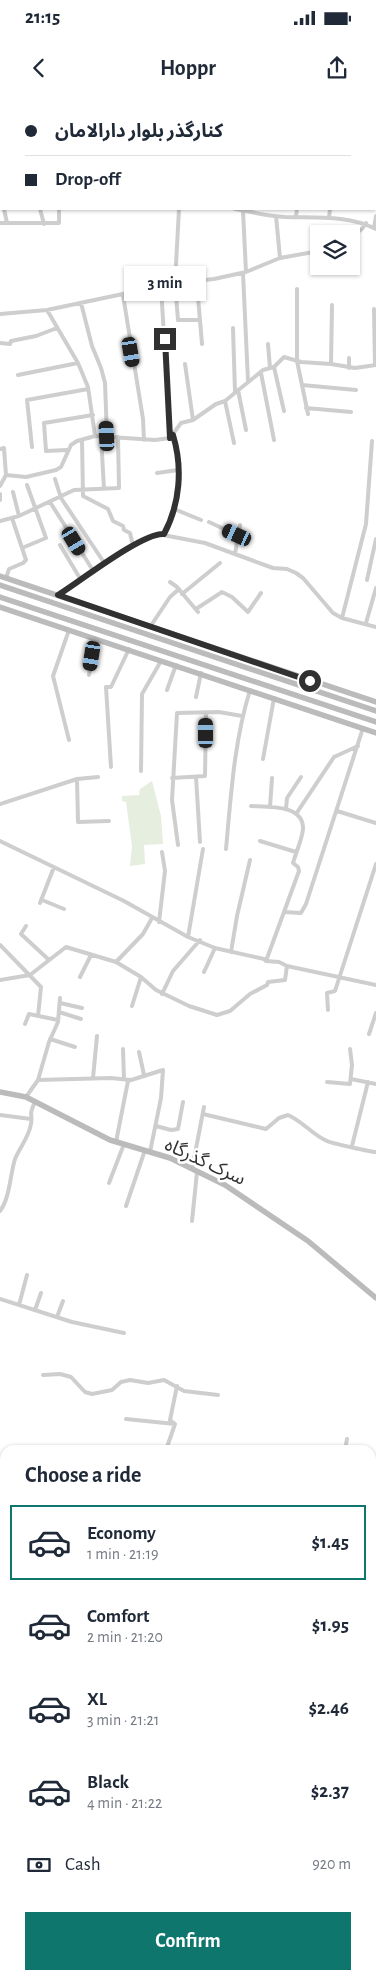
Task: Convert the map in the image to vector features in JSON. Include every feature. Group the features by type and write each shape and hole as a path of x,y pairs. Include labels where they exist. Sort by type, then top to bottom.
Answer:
{"street":[{"path":"4,210 7,223"},
{"path":"40,210 44,224"},
{"path":"0,223 58,223 58,210"},
{"path":"180,210 175,283 178,321 199,320"},
{"path":"239,210 276,216 329,218 366,223 375,228 376,216"},
{"path":"296,210 296,216"},
{"path":"329,218 330,210"},
{"path":"243,211 248,381"},
{"path":"276,216 280,258"},
{"path":"360,230 366,223"},
{"path":"0,314 47,310 175,283 214,279 245,272 280,258 310,253"},
{"path":"161,286 172,436 178,452 179,487 174,509 164,534"},
{"path":"297,289 297,361 308,414"},
{"path":"122,295 143,419 144,440"},
{"path":"198,297 202,344"},
{"path":"81,303 92,346 105,383 107,436"},
{"path":"330,364 332,305"},
{"path":"6,475 26,477 56,470 61,467 70,445 95,436 163,440 172,436 181,423 193,420 216,404 225,401 248,381 272,367 284,356 297,361 349,368 375,365 374,309"},
{"path":"47,310 78,363 88,389 95,436"},
{"path":"0,343 10,344 11,341 36,336 57,328"},
{"path":"233,328 236,391 246,430"},
{"path":"268,344 284,411"},
{"path":"349,358 349,368"},
{"path":"18,375 78,363"},
{"path":"185,364 193,420"},
{"path":"260,373 274,440"},
{"path":"302,385 356,390"},
{"path":"32,447 27,400 88,389"},
{"path":"225,401 234,443"},
{"path":"306,408 351,412"},
{"path":"67,450 46,451 44,423 93,415"},
{"path":"100,436 104,489"},
{"path":"0,521 19,516 61,498 74,490 119,488 118,437"},
{"path":"82,440 83,496 108,509 113,521 123,526 124,530 130,534 133,545"},
{"path":"342,618 366,524 372,441"},
{"path":"0,449 4,448 6,475 0,486"},
{"path":"157,472 178,470"},
{"path":"55,479 61,498 105,564"},
{"path":"22,548 45,538 27,485"},
{"path":"13,492 19,516"},
{"path":"0,494 0,500"},
{"path":"50,502 94,572"},
{"path":"174,509 201,520"},
{"path":"12,518 26,561 9,570 3,577 376,702"},
{"path":"209,522 237,535"},
{"path":"235,554 240,525"},
{"path":"58,595 133,545 158,534 164,534 205,543 296,573 303,578 333,613 342,618 376,627"},
{"path":"366,580 376,539"},
{"path":"60,545 81,580"},
{"path":"182,594 220,563"},
{"path":"170,582 197,611 222,592 232,597 248,612 261,593"},
{"path":"0,585 376,711"},
{"path":"366,623 376,588"},
{"path":"150,627 170,597 178,590"},
{"path":"0,597 376,722"},
{"path":"0,607 376,733"},
{"path":"69,630 53,676 69,740"},
{"path":"89,675 95,638"},
{"path":"111,767 106,687 112,687 129,649"},
{"path":"141,771 142,696 162,660"},
{"path":"167,690 176,665"},
{"path":"256,692 265,666"},
{"path":"196,697 201,673"},
{"path":"226,848 232,772 242,716 250,690"},
{"path":"264,759 274,698"},
{"path":"178,845 172,807 172,778 177,713 219,712 242,716"},
{"path":"172,778 205,776 206,713"},
{"path":"284,912 301,914 303,912 363,728"},
{"path":"296,814 334,757 358,746"},
{"path":"0,804 77,779 98,777"},
{"path":"196,777 200,842"},
{"path":"286,809 287,798 301,777"},
{"path":"270,807 272,778"},
{"path":"77,779 78,822 109,821"},
{"path":"251,806 286,809 296,814 302,822 303,829 292,863 298,867 299,871 266,962"},
{"path":"337,811 376,823"},
{"path":"0,841 124,901 188,937 200,940 215,948 266,962 279,962 287,966 376,985"},
{"path":"260,841 296,852"},
{"path":"188,937 203,850"},
{"path":"159,922 165,871 162,852"},
{"path":"231,952 250,860"},
{"path":"328,1010 327,992 335,991 376,864"},
{"path":"54,867 41,902 64,909"},
{"path":"116,962 143,934 152,918"},
{"path":"26,926 21,934 49,960"},
{"path":"162,994 173,971 200,940"},
{"path":"0,945 41,988 38,1016"},
{"path":"0,980 30,975 66,947 116,962 141,977 162,994 191,1007 217,1015 230,1011 250,994 267,985 268,982 285,980 287,966"},
{"path":"204,972 215,948"},
{"path":"80,977 91,955"},
{"path":"132,1006 141,977"},
{"path":"26,1097 38,1080 50,1039 58,1020 60,1000 82,1008"},
{"path":"59,1012 81,1019"},
{"path":"369,1034 376,1013"},
{"path":"25,1024 28,1015 58,1020"},
{"path":"93,1078 97,1036"},
{"path":"50,1039 75,1047"},
{"path":"327,1082 348,1085 351,1079 350,1048"},
{"path":"123,1049 124,1079"},
{"path":"139,1052 144,1075"},
{"path":"38,1080 93,1078 130,1080 163,1070 156,1126 126,1206"},
{"path":"351,1079 376,1084"},
{"path":"116,1142 130,1080"},
{"path":"352,1146 368,1082"},
{"name":"سرک گذرگاه","path":"0,1092 26,1097 116,1142 170,1158 225,1185 308,1241 376,1298"},
{"path":"0,1211 7,1193 15,1159 26,1140 31,1119 30,1111 35,1102"},
{"path":"156,1126 171,1130 178,1129 183,1102"},
{"path":"192,1221 195,1171 204,1106"},
{"path":"203,1114 266,1129 279,1118 288,1115 327,1142 376,1152"},
{"path":"0,1115 31,1119"},
{"path":"109,1183 124,1144"},
{"path":"19,1304 28,1275"},
{"path":"35,1310 41,1293"},
{"path":"0,1299 57,1318 124,1333"},
{"path":"57,1318 63,1301"},
{"path":"43,1374 60,1374 71,1377 85,1392 92,1394 112,1390 121,1382 130,1380 148,1383 164,1380 184,1391 218,1395"},
{"path":"174,1424 170,1420 177,1386"},
{"path":"126,1420 174,1424"},
{"path":"168,1445 174,1424"},
{"path":"346,1445 347,1439"}],"green space":[{"path":"152,781 161,816 163,844 144,845 145,864 130,866 132,846 126,802 122,801 122,796 139,795 140,789"}],"route":[{"path":"165,339 170,438 173,435 178,452 179,487 170,524 164,534 158,534 133,545 58,595 310,681"}]}
